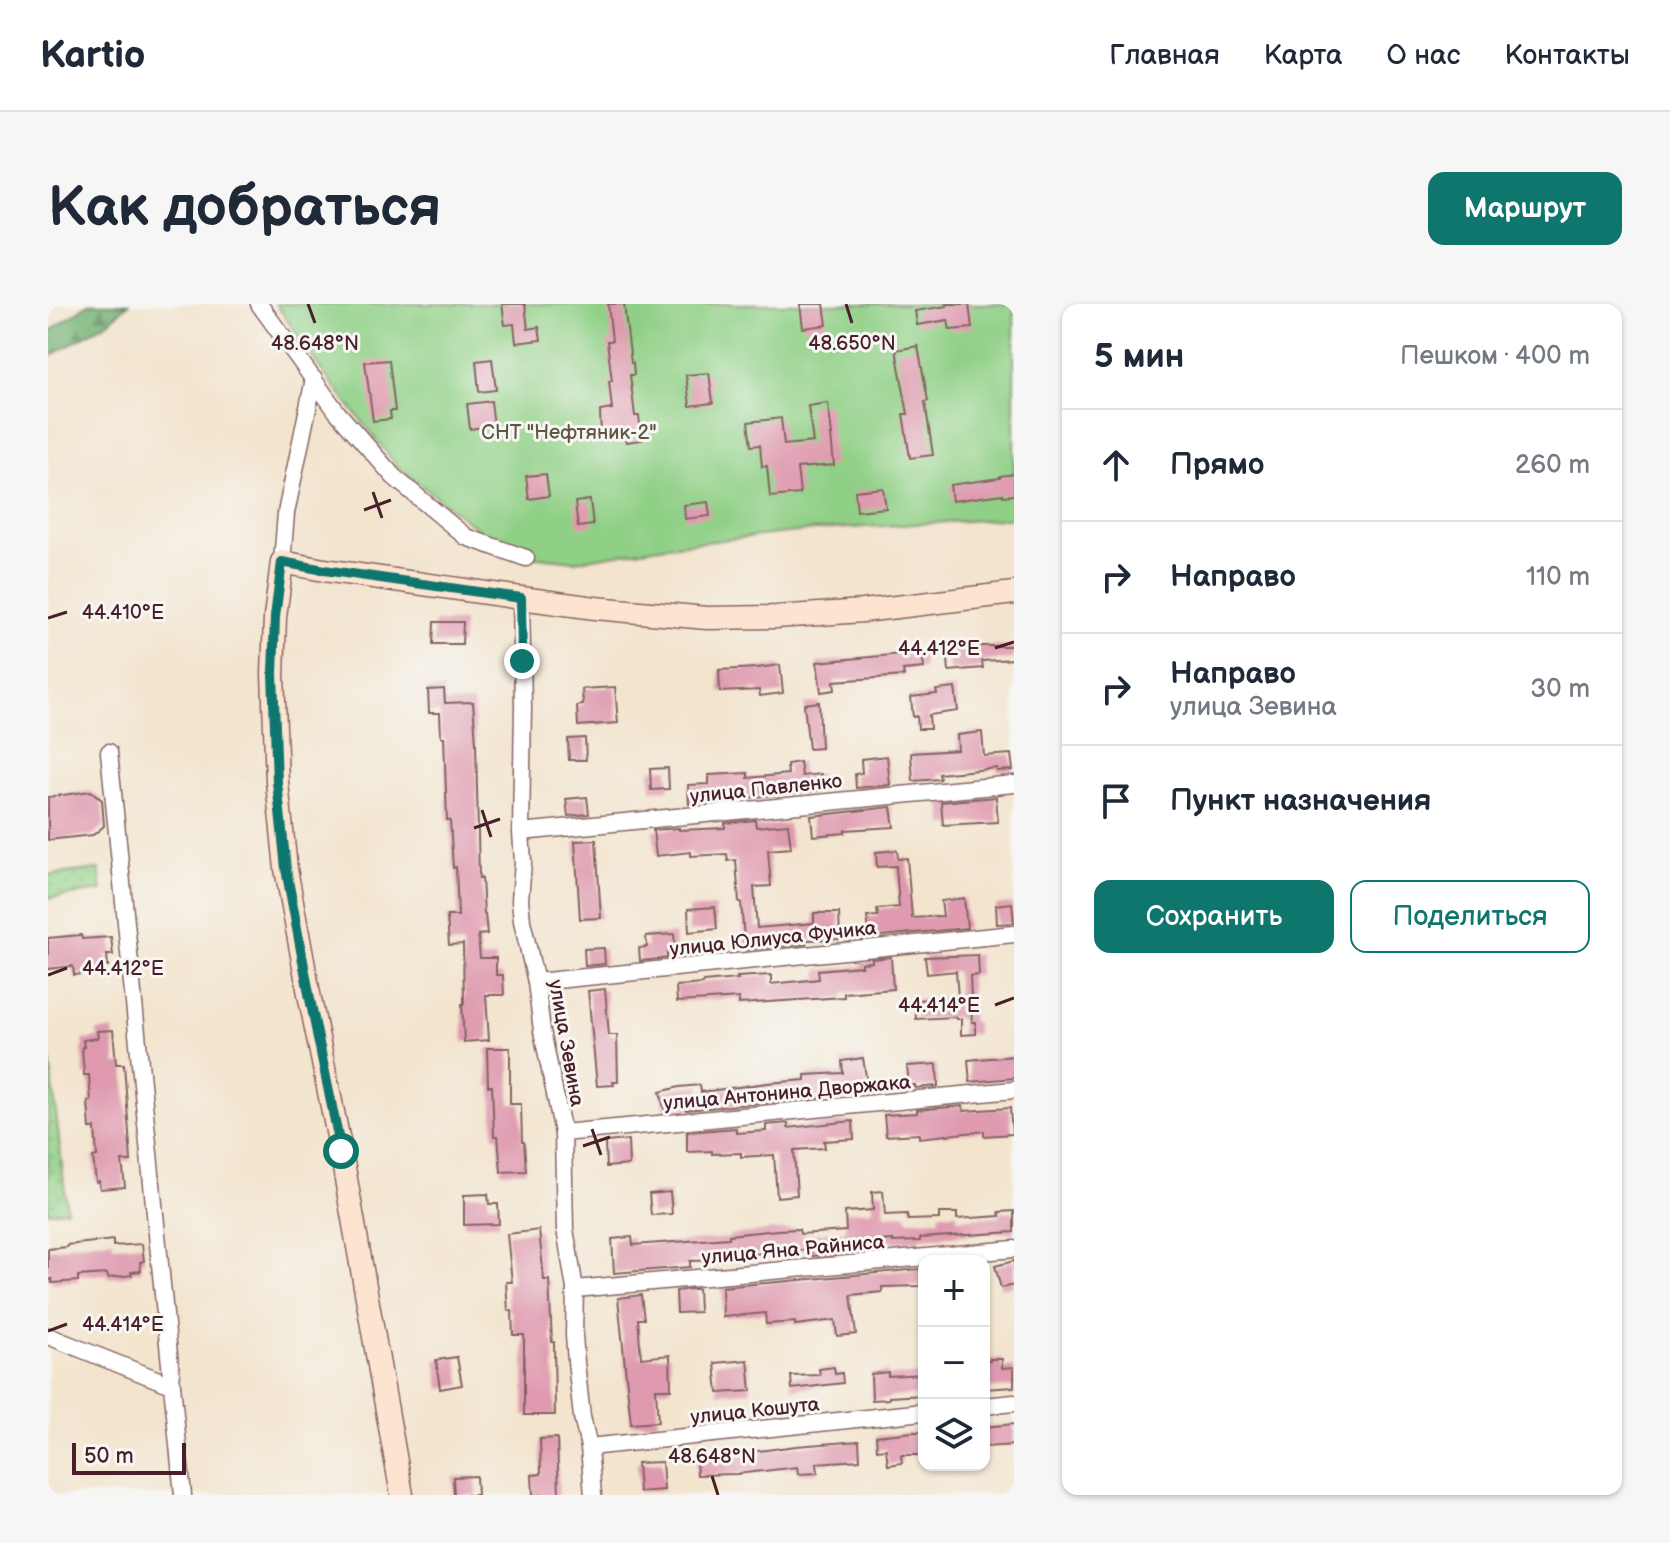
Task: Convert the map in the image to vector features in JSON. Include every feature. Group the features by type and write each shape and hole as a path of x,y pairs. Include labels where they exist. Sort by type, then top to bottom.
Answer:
{"main road":[{"path":"402,1495 341,1151 286,869 277,782 273,674 275,617 282,562 595,608 707,618 863,611 1014,593"}],"street":[{"path":"259,304 337,412 394,477 466,537 526,558"},
{"path":"282,562 286,513 314,379"},
{"name":"улица Зевина","path":"521,598 522,921 563,1133 565,1229 575,1289 576,1362 593,1495"},
{"path":"109,752 183,1495"},
{"name":"улица Павленко","path":"521,832 1014,784"},
{"name":"улица Юлиуса Фучика","path":"536,982 1014,934"},
{"name":"улица Антонина Дворжака","path":"563,1133 1014,1090"},
{"name":"улица Яна Райниса","path":"575,1289 1014,1249"},
{"path":"48,1336 171,1385"},
{"path":"990,1405 1014,1403"},
{"name":"улица Кошута","path":"589,1447 918,1413"}],"green space":[{"path":"88,304 128,304 110,321 48,358 48,333"},
{"name":"СНТ \"Нефтяник-2\"","path":"276,304 1014,304 1014,518 815,530 666,546 575,561 510,554 398,467 322,371"},
{"path":"99,869 102,891 48,898 48,875"},
{"path":"48,1042 67,1210 48,1212"}],"building":[{"path":"502,304 525,304 528,329 539,327 541,340 516,343 514,324 505,325"},
{"path":"608,304 624,304 633,363 634,375 630,375 635,416 639,416 642,440 626,442 626,435 601,438 600,411 612,409 607,341 612,341"},
{"path":"800,304 824,304 827,325 803,328"},
{"path":"946,304 969,304 972,328 950,330 948,320 917,325 915,311"},
{"path":"918,346 928,401 925,402 933,455 910,458 903,414 908,414 896,350"},
{"path":"492,359 496,390 479,392 476,361"},
{"path":"389,360 395,411 390,411 391,419 373,421 365,362"},
{"path":"709,373 713,403 690,406 686,375"},
{"path":"491,401 494,426 470,429 467,404"},
{"path":"828,403 834,465 797,468 800,494 770,497 767,466 762,467 760,445 751,446 748,422 781,418 784,445 813,442 808,406"},
{"path":"546,474 549,496 529,499 526,476"},
{"path":"1014,474 1014,495 952,501 950,485"},
{"path":"883,488 886,508 857,511 855,491"},
{"path":"590,500 593,525 578,527 575,502"},
{"path":"708,502 710,516 685,519 684,505"},
{"path":"434,622 463,622 462,644 433,644"},
{"path":"1014,646 1014,659 982,661 983,668 949,671 947,649"},
{"path":"902,654 902,657 922,654 924,668 903,670 904,676 834,681 835,690 821,692 817,662"},
{"path":"780,665 783,693 760,696 759,690 720,692 719,670"},
{"path":"615,687 618,723 578,726 577,706 583,705 582,689"},
{"path":"955,688 958,711 929,715 930,729 918,729 911,697"},
{"path":"444,689 445,703 473,702 479,878 482,878 487,934 478,935 480,958 496,958 496,975 503,975 504,995 486,995 489,1040 464,1042 463,944 449,945 447,916 458,916 456,867 453,868 450,820 447,820 444,737 441,737 440,713 429,713 428,690"},
{"path":"819,702 821,748 809,749 804,704"},
{"path":"982,732 984,756 1011,754 1013,770 997,771 997,768 939,774 940,779 913,781 911,753 958,750 957,735"},
{"path":"585,738 586,760 569,760 568,739"},
{"path":"887,756 890,785 856,788 855,774 862,773 861,759"},
{"path":"800,762 802,776 821,774 823,790 689,804 688,785 709,784 709,775 748,773 748,778 788,774 787,764"},
{"path":"668,768 669,789 651,790 650,769"},
{"path":"91,791 102,800 104,826 93,835 48,840 48,797"},
{"path":"587,797 589,814 568,816 566,799"},
{"path":"996,797 998,822 943,825 941,802"},
{"path":"891,807 894,827 845,830 845,833 813,836 811,816"},
{"path":"755,820 756,827 788,824 791,848 768,850 771,886 754,887 757,928 814,923 814,913 839,913 840,939 805,940 806,944 745,950 736,860 728,861 727,854 691,856 691,852 656,856 653,830 725,828 725,823"},
{"path":"596,840 601,918 580,919 575,841"},
{"path":"897,850 898,859 907,858 912,918 943,916 941,901 964,898 967,928 870,937 867,917 878,916 877,909 899,907 896,866 877,867 876,852"},
{"path":"1012,903 1014,923 997,924 996,905"},
{"path":"715,907 717,929 689,932 688,909"},
{"path":"674,934 676,953 667,954 667,958 640,961 639,948 647,947 646,936"},
{"path":"81,935 82,939 111,937 113,955 107,955 108,966 101,966 102,972 74,975 73,966 48,969 48,938"},
{"path":"604,948 605,964 585,966 584,949"},
{"path":"978,955 979,975 970,976 972,1022 976,1022 976,1034 961,1035 961,1019 956,1017 916,1019 915,1000 958,998 956,971 927,974 925,957"},
{"path":"891,957 893,989 844,993 844,997 739,1004 739,998 677,1002 676,986 771,975 771,984 819,979 818,970 861,966 861,963 872,962 872,959"},
{"path":"605,989 609,1035 617,1035 618,1082 597,1086 588,991"},
{"path":"113,1030 116,1064 124,1064 131,1161 122,1161 125,1187 100,1189 99,1181 96,1182 93,1157 97,1156 95,1128 90,1128 89,1075 84,1075 82,1047 83,1040 98,1038 97,1031"},
{"path":"487,1048 510,1048 510,1104 521,1104 526,1171 501,1172 498,1136 494,1136 492,1086 488,1086"},
{"path":"1014,1056 1014,1078 970,1082 968,1060"},
{"path":"863,1058 868,1089 826,1097 686,1110 686,1106 665,1111 660,1092 700,1085 701,1092 805,1080 805,1075 843,1073 842,1061"},
{"path":"937,1064 938,1086 909,1086 907,1066"},
{"path":"963,1106 964,1111 1010,1108 1012,1134 984,1136 984,1131 919,1138 919,1134 886,1136 884,1115"},
{"path":"853,1121 854,1139 824,1141 825,1148 794,1150 797,1195 777,1197 774,1155 741,1157 741,1153 687,1152 687,1132 736,1128 736,1133 766,1131 766,1125 788,1123 788,1128"},
{"path":"628,1140 629,1165 606,1167 605,1142"},
{"path":"883,1191 885,1215 907,1214 908,1220 939,1219 939,1213 957,1213 957,1219 1000,1216 999,1212 1014,1211 1014,1232 920,1238 920,1241 837,1244 837,1254 812,1256 811,1250 779,1251 722,1260 690,1261 690,1267 614,1273 612,1239 632,1237 633,1245 729,1238 729,1235 777,1230 799,1229 800,1234 846,1231 845,1212 873,1210 872,1192"},
{"path":"670,1192 672,1214 651,1215 649,1194"},
{"path":"488,1194 489,1204 498,1204 499,1224 464,1225 464,1195"},
{"path":"539,1230 544,1280 549,1280 555,1415 524,1415 524,1335 513,1335 512,1311 508,1311 506,1282 512,1282 507,1234"},
{"path":"113,1240 113,1246 142,1244 144,1261 140,1262 141,1271 108,1278 107,1274 78,1276 78,1281 52,1283 52,1279 48,1280 48,1249"},
{"path":"1014,1261 1014,1285 1001,1288 995,1266"},
{"path":"918,1269 918,1286 882,1287 882,1292 851,1295 856,1334 837,1336 835,1320 795,1325 795,1322 766,1324 765,1313 723,1317 722,1287"},
{"path":"698,1289 699,1312 677,1313 676,1291"},
{"path":"641,1295 644,1319 638,1319 641,1358 670,1355 671,1389 656,1389 658,1422 631,1424 618,1298"},
{"path":"457,1357 462,1385 440,1389 436,1360"},
{"path":"1002,1359 1002,1368 1014,1367 1014,1387 990,1389 990,1361"},
{"path":"748,1360 751,1391 718,1393 715,1363"},
{"path":"834,1367 835,1374 842,1373 843,1383 792,1389 791,1376 820,1375 819,1369"},
{"path":"871,1374 918,1374 918,1395 872,1400"},
{"path":"1014,1424 1014,1445 990,1447 990,1426"},
{"path":"918,1432 918,1455 901,1455 902,1463 888,1465 886,1449 877,1450 876,1436"},
{"path":"557,1438 559,1495 533,1495 532,1475 541,1474 540,1439"},
{"path":"859,1441 860,1460 817,1463 818,1473 798,1474 797,1467 697,1475 696,1460"},
{"path":"662,1462 664,1490 639,1492 637,1463"},
{"path":"476,1476 477,1495 454,1495 453,1477"}],"route":[{"path":"341,1151 286,869 277,782 273,674 275,617 282,562 521,598 522,661"}]}
